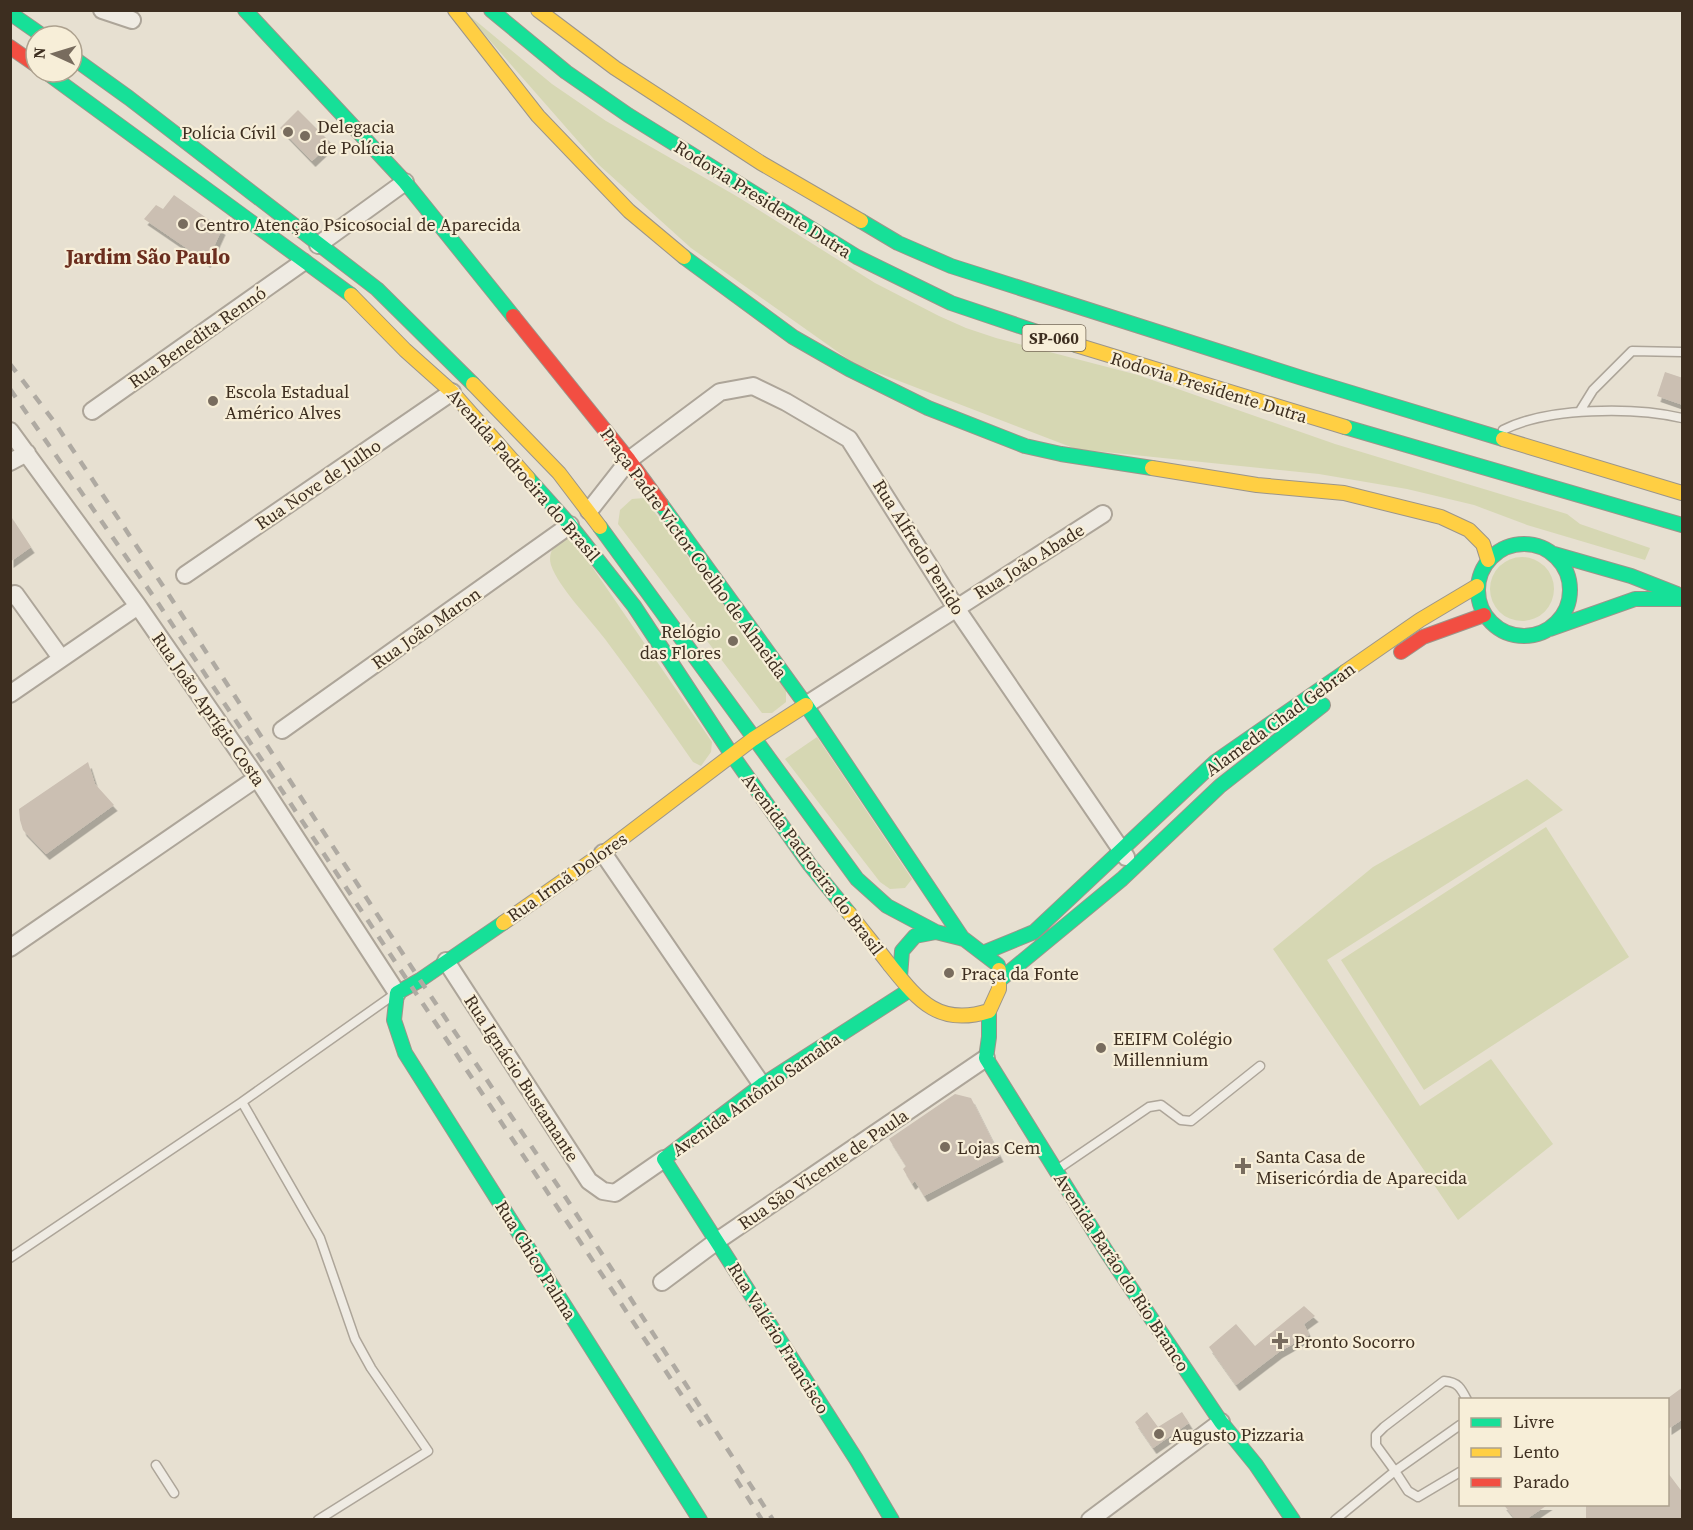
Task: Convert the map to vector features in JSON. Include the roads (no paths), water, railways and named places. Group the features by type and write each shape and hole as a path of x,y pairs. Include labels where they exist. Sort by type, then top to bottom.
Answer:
{"main road":[{"name":"Praça Padre Victor Coelho de Almeida","path":"245,10 405,182 629,460 806,705 963,939"},
{"path":"455,10 538,116 629,211 687,260 785,331 849,369 928,408 1025,446 1061,454 1257,485 1344,493 1441,517 1469,530 1484,544 1488,560"},
{"name":"Rodovia Presidente Dutra","path":"491,10 566,72 628,115 857,257 951,303 1110,357 1284,410 1683,525"},
{"name":"Rodovia Presidente Dutra","path":"538,10 615,68 761,163 898,243 951,266 1302,378 1683,494"},
{"path":"10,13 26,24"},
{"path":"10,46 24,56"},
{"name":"Avenida Padroeira do Brasil","path":"84,66 377,289 434,344 559,473 857,879 887,906 936,933"},
{"name":"Avenida Padroeira do Brasil","path":"62,84 352,297 405,350 452,392 570,525 634,606 732,755 810,865 900,977"},
{"path":"1527,543 1542,547 1554,554 1630,576 1683,597 1635,599 1534,636 1520,637 1494,626 1484,615 1478,601 1477,586 1488,560 1499,550 1513,544 1527,543"},
{"path":"1548,630 1567,608 1570,594 1569,579 1554,554"},
{"name":"Alameda Chad Gebran","path":"983,953 1034,932 1215,762 1420,620 1477,586"},
{"path":"1387,661 1423,637 1484,615"},
{"name":"Alameda Chad Gebran","path":"1001,980 1134,867 1220,786 1339,694 1334,680"},
{"name":"Rua Irmã Dolores","path":"397,993 603,853 753,739 806,705"},
{"path":"1186,789 1201,804"},
{"path":"986,1058 989,1011 998,996 1001,980 998,965 963,939 936,933 915,936 902,951 900,977 909,991 941,1012 967,1017 989,1011"},
{"name":"Avenida Antônio Samaha","path":"664,1159 762,1085 909,991"},
{"name":"Rua Chico Palma","path":"397,993 394,1020 405,1053 700,1520"},
{"name":"Avenida Barão do Rio Branco","path":"986,1058 1112,1260 1221,1422 1256,1465 1293,1520"},
{"name":"Rua Valério Francisco","path":"664,1159 856,1459 892,1520"}],"street":[{"path":"102,10 132,21"},
{"path":"318,245 405,182"},
{"name":"Rua Benedita Rennó","path":"92,411 303,262"},
{"name":"Rua Alfredo Penido","path":"629,460 720,392 753,386 795,407 849,439 956,608 1134,867"},
{"name":"Rua Nove de Julho","path":"185,575 452,392"},
{"name":"Rua João Aprígio Costa","path":"10,431 138,606 257,778 397,993"},
{"path":"10,462 27,453"},
{"path":"588,511 629,460"},
{"name":"Rua João Abade","path":"806,705 1103,514"},
{"name":"Rua João Maron","path":"282,730 570,525"},
{"path":"13,595 61,658"},
{"path":"10,694 138,606"},
{"path":"10,948 257,778"},
{"path":"603,853 762,1085"},
{"name":"Rua Ignácio Bustamante","path":"446,961 589,1181 603,1191"},
{"name":"Rua São Vicente de Paula","path":"662,1282 717,1241 986,1058"},
{"name":"Avenida Antônio Samaha","path":"603,1191 615,1192 664,1159"},
{"path":"1090,1520 1221,1422"}],"lane":[{"path":"1580,411 1593,390 1632,351 1683,352"},
{"path":"1492,436 1518,423 1580,411 1661,413 1683,418"},
{"path":"10,1258 242,1102 397,993"},
{"path":"1055,1170 1149,1107 1161,1105 1182,1120 1191,1121 1260,1066"},
{"path":"242,1102 320,1238 355,1339 371,1368 428,1451 318,1520"},
{"path":"1459,1473 1418,1497 1408,1491 1376,1445 1376,1435 1444,1381 1454,1382 1460,1387 1466,1398"},
{"path":"1335,1520 1395,1471 1459,1426"},
{"path":"156,1465 174,1493"}],"railway":[{"path":"10,364 53,420 165,589 420,980 566,1198 773,1520"},
{"path":"10,389 158,603 702,1426"},
{"path":"736,1479 762,1520"}],"place":[{"name":"Polícia Cívil","path":"288,132"},
{"name":"Delegacia de Polícia","path":"305,136"},
{"name":"Centro Atenção Psicosocial de Aparecida","path":"183,224"},
{"name":"Escola Estadual Américo Alves","path":"213,401"},
{"name":"Relógio das Flores","path":"733,641"},
{"name":"Praça da Fonte","path":"949,973"},
{"name":"EEIFM Colégio Millennium","path":"1101,1048"},
{"name":"Lojas Cem","path":"945,1147"},
{"name":"Santa Casa de Misericórdia de Aparecida","path":"1243,1166"},
{"name":"Pronto Socorro","path":"1280,1341"},
{"name":"Augusto Pizzaria","path":"1159,1434"}],"district":[{"name":"Jardim São Paulo","path":"148,256"}]}
